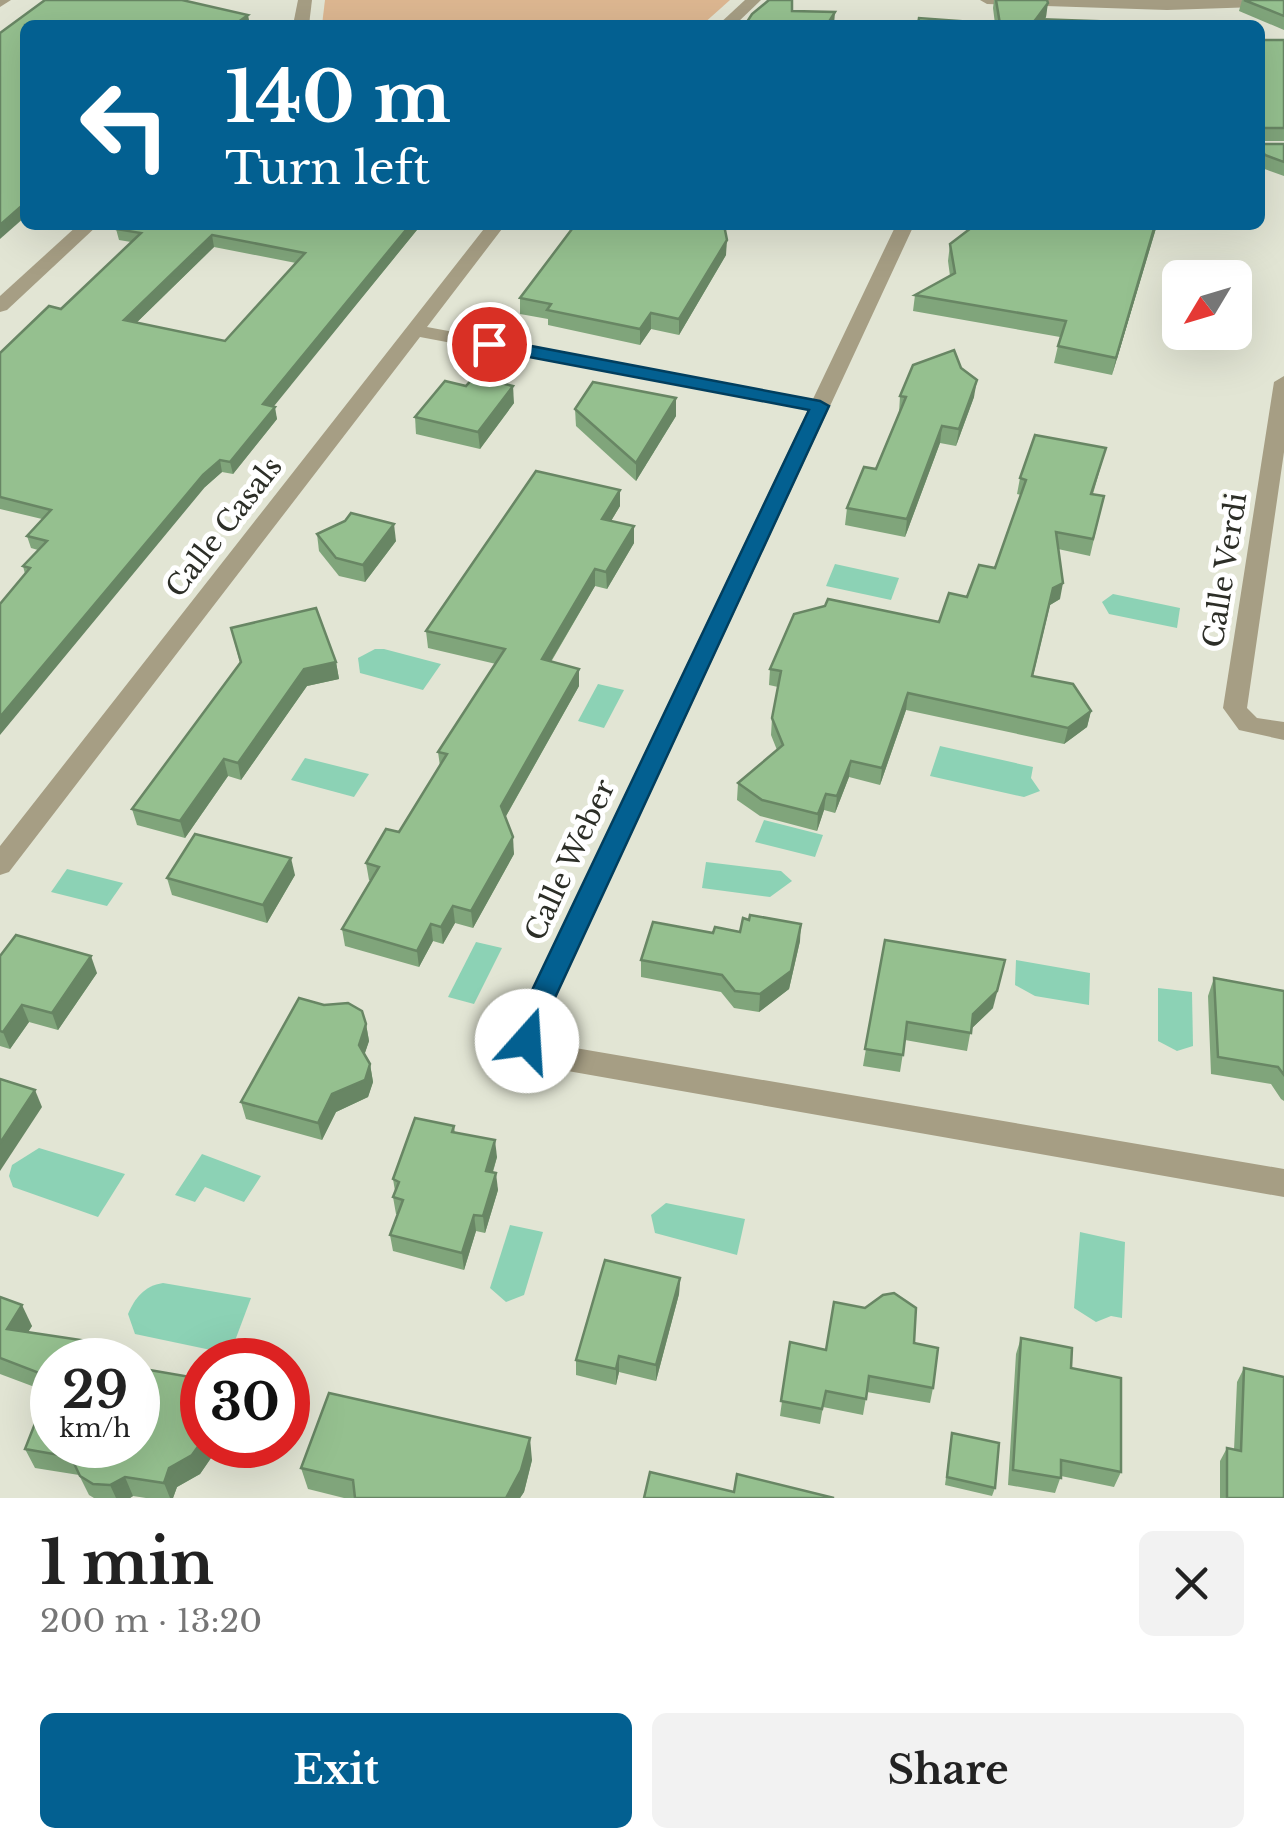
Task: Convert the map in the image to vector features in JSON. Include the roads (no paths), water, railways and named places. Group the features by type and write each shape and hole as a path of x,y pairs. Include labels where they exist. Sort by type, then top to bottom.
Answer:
{"street":[{"path":"732,20 754,0"},
{"path":"987,0 1167,6 1284,2"},
{"path":"0,306 84,230"},
{"name":"Calle Casals","path":"0,865 492,230"},
{"name":"Calle Weber","path":"903,230 528,1028 527,1041 545,1055 1284,1183"},
{"path":"415,330 820,406"},
{"name":"Calle Verdi","path":"1284,382 1235,708 1238,718 1250,726 1284,731"}]}
